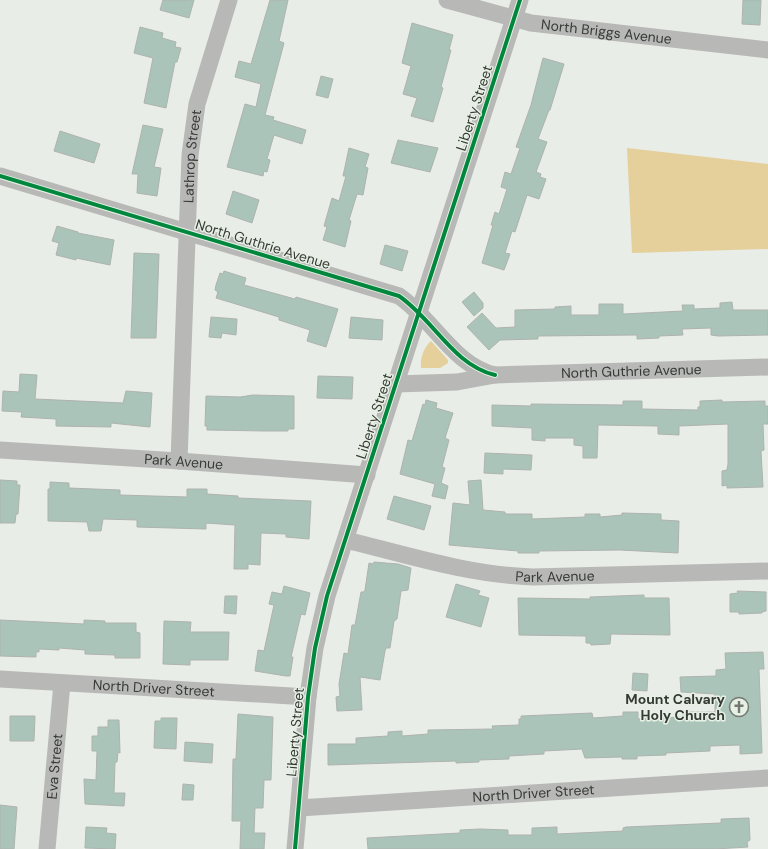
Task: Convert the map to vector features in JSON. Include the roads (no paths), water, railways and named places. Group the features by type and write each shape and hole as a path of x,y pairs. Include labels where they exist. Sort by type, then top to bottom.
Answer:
{"street":[{"name":"Lathrop Street","path":"179,460 190,155 194,119 229,0"},
{"name":"North Briggs Avenue","path":"447,0 514,20 531,23 768,50"},
{"name":"Liberty Street","path":"295,849 308,697 315,648 325,604 520,0"},
{"name":"North Guthrie Avenue","path":"0,176 399,296 420,313 467,363 484,373 495,376"},
{"name":"North Guthrie Avenue","path":"396,384 457,382 495,376 768,367"},
{"name":"Park Avenue","path":"0,450 179,460 367,475"},
{"name":"Park Avenue","path":"346,540 481,573 507,576 533,577 768,570"},
{"name":"North Driver Street","path":"0,679 308,697"},
{"name":"Eva Street","path":"47,849 62,683"},
{"name":"North Driver Street","path":"299,808 768,778"}],"place":[{"name":"Mount Calvary Holy Church","path":"739,707"}]}
